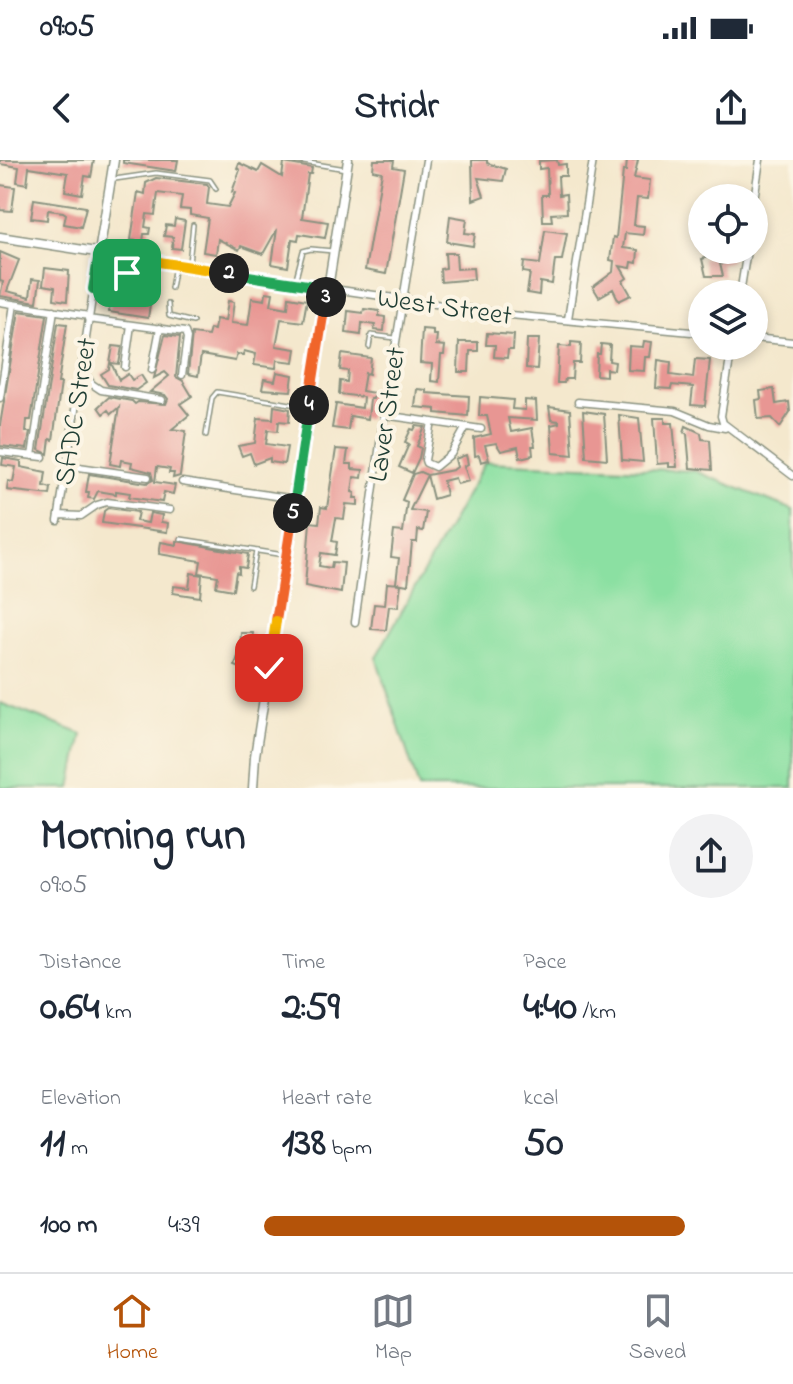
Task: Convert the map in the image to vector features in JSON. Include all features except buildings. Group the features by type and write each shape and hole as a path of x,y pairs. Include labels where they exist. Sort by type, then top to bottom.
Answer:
{"street":[{"name":"SADC Street","path":"114,160 58,518 81,516 107,502 170,510"},
{"name":"Laver Street","path":"355,622 384,415 426,160"},
{"path":"568,319 593,160"},
{"path":"756,184 760,160"},
{"path":"253,788 255,756 347,164"},
{"name":"West Street","path":"0,237 510,315 688,332"},
{"path":"0,302 185,332 187,338 182,375"},
{"path":"0,398 14,304"},
{"path":"32,456 54,310"},
{"path":"125,367 131,325"},
{"path":"152,370 160,328"},
{"path":"768,339 793,342"},
{"path":"730,360 721,416 723,423 793,476"},
{"path":"81,368 92,384 101,390 162,400"},
{"path":"578,402 675,411 729,430"},
{"path":"384,415 481,429"},
{"path":"432,422 425,460 435,467 451,454 466,427"},
{"path":"0,452 43,457"},
{"path":"65,465 148,477"},
{"path":"182,482 295,499"}],"lane":[{"path":"291,160 347,164"},
{"path":"111,179 166,173 210,180 216,189"},
{"path":"188,267 193,225"},
{"path":"295,282 303,251 333,251"},
{"path":"171,288 175,265"},
{"path":"93,289 122,293 127,273"},
{"path":"168,304 169,316 193,322"},
{"path":"369,347 371,335 396,338"},
{"path":"206,435 212,398 217,392 309,407"},
{"path":"181,539 286,556"},
{"path":"250,586 256,551"}],"green space":[{"path":"485,462 695,471 793,510 793,788 419,788 376,657"},
{"path":"0,703 82,734 71,788 0,788"}],"route":[{"path":"127,273 122,293 93,289 99,253 327,288 269,668"}]}
